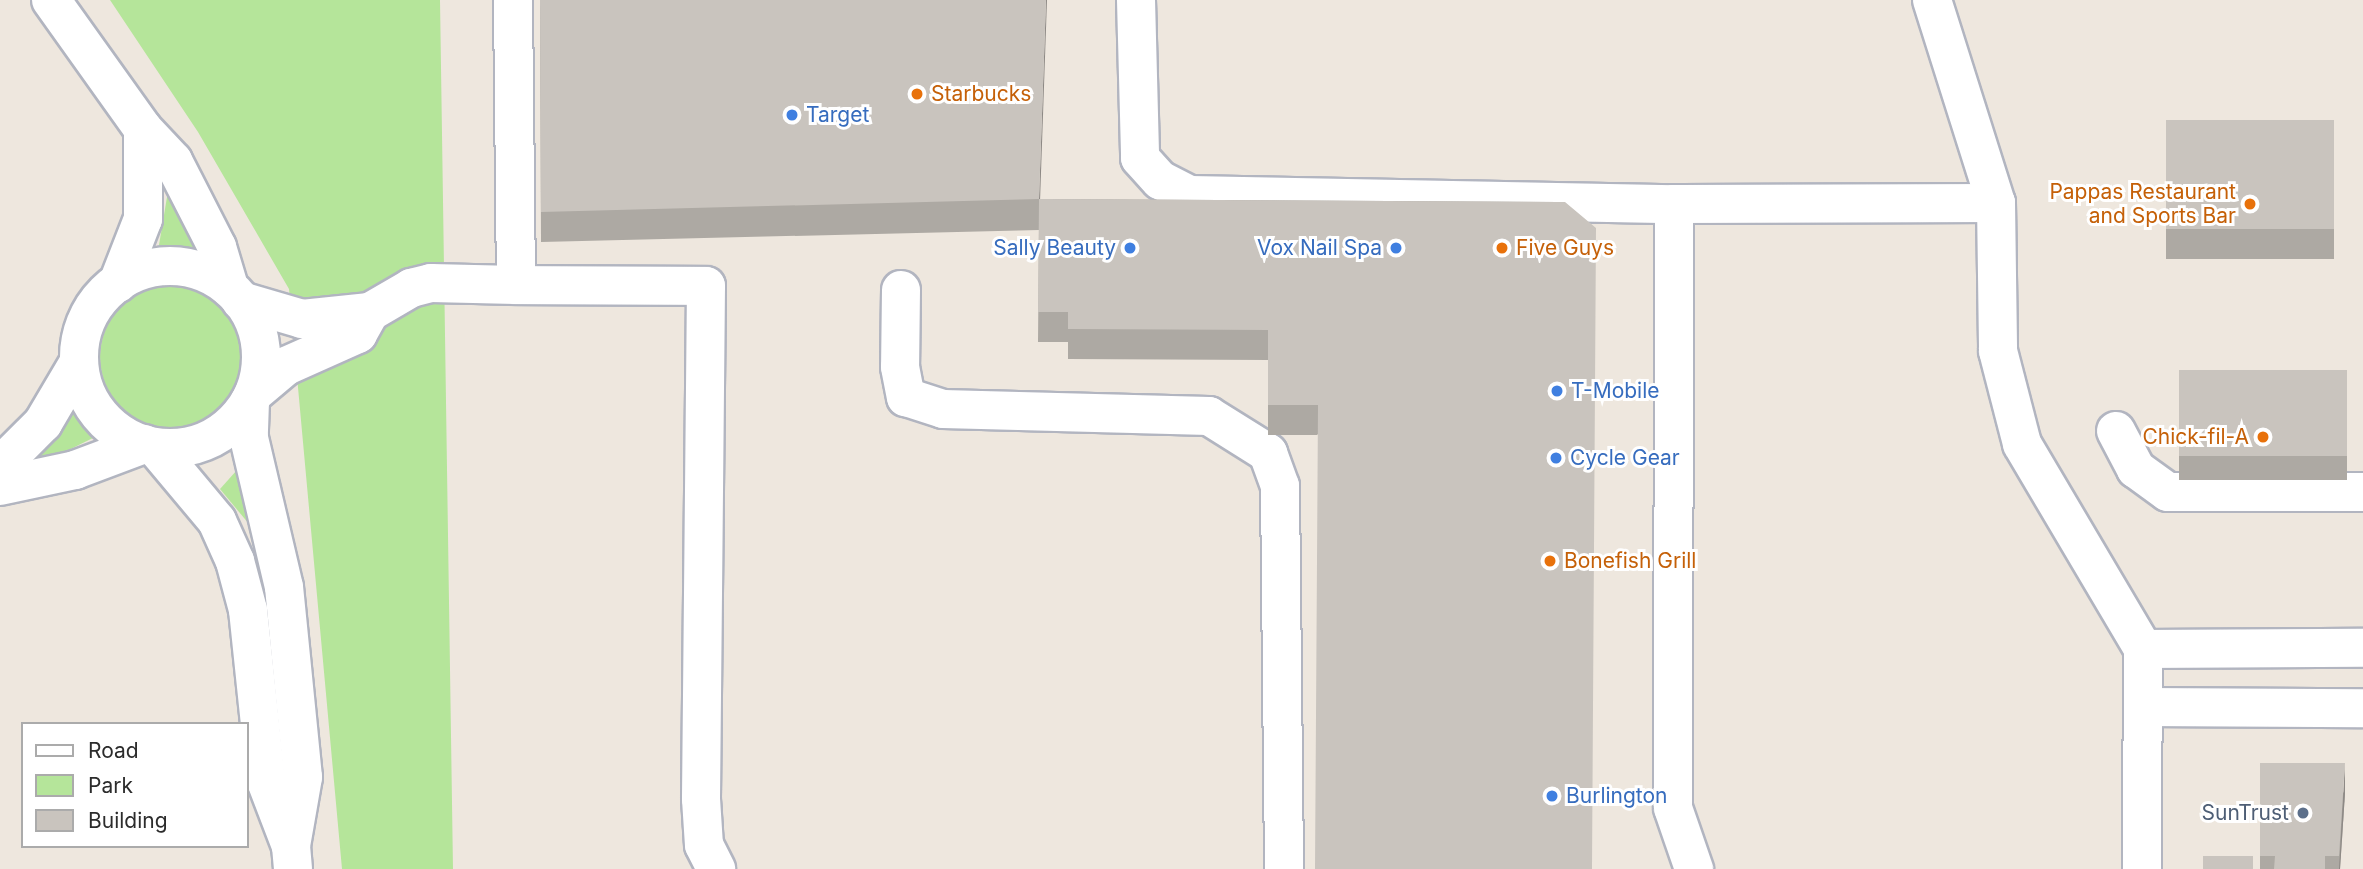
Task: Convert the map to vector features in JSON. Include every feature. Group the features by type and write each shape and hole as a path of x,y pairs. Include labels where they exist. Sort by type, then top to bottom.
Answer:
{"street":[{"path":"51,0 143,129 173,161 217,247 235,294 261,345 252,397 249,438 284,587 303,777 292,858"},
{"path":"513,0 516,285"},
{"path":"1136,0 1140,158 1160,180 1190,195 1674,204 1996,203"},
{"path":"1932,0 1996,203 1998,351 2022,444 2143,649 2142,869"},
{"path":"0,466 43,423 79,362 88,317 118,283 143,219 143,129"},
{"path":"1674,204 1673,808 1694,869"},
{"path":"118,283 140,272 174,267 208,275 235,294 302,319 370,312 411,288 432,283 706,286 701,799 704,845 716,869"},
{"path":"901,290 900,367 906,397 943,409 1209,416 1268,453 1280,486 1284,869"},
{"path":"0,485 75,470 150,446 184,447 211,439 233,423 252,397 286,366 358,334 370,312"},
{"path":"79,362 85,390 99,414 119,433 150,446 218,521 235,561 248,610 266,781 292,858"},
{"path":"2116,431 2136,469 2168,492 2363,492"},
{"path":"2143,649 2363,649"},
{"path":"2144,707 2363,708"}],"green space":[{"path":"110,0 440,0 453,869 342,869 289,289 198,132"},
{"path":"168,191 194,242 194,248 158,251"},
{"path":"171,286 198,292 221,307 236,330 242,357 236,384 221,407 198,422 171,428 144,422 121,407 106,384 100,357 106,330 121,307 144,292"},
{"path":"69,412 76,412 97,436 24,472"},
{"path":"237,470 256,521 249,524 220,489"}],"building":[{"name":"Target","path":"540,0 1046,0 1039,199 541,212"},
{"name":"Pappas Restaurant and Sports Bar","path":"2166,120 2334,120 2334,229 2166,229"},
{"path":"1039,199 1565,202 1596,228 1592,869 1315,869 1318,405 1268,405 1268,330 1068,329 1068,312 1038,312"},
{"name":"Chick-fil-A","path":"2179,370 2347,370 2347,456 2179,456"},
{"name":"SunTrust","path":"2260,763 2345,763 2339,856 2325,856 2325,869 2274,869 2275,856 2260,856"},
{"path":"2203,856 2253,856 2253,869 2203,869"}],"place":[{"name":"Starbucks","path":"917,94"},
{"name":"Target","path":"792,115"},
{"name":"Pappas Restaurant and Sports Bar","path":"2250,204"},
{"name":"Sally Beauty","path":"1130,248"},
{"name":"Vox Nail Spa","path":"1396,248"},
{"name":"Five Guys","path":"1502,248"},
{"name":"T-Mobile","path":"1557,391"},
{"name":"Chick-fil-A","path":"2263,437"},
{"name":"Cycle Gear","path":"1556,458"},
{"name":"Bonefish Grill","path":"1550,561"},
{"name":"Burlington","path":"1552,796"},
{"name":"SunTrust","path":"2303,813"}]}
